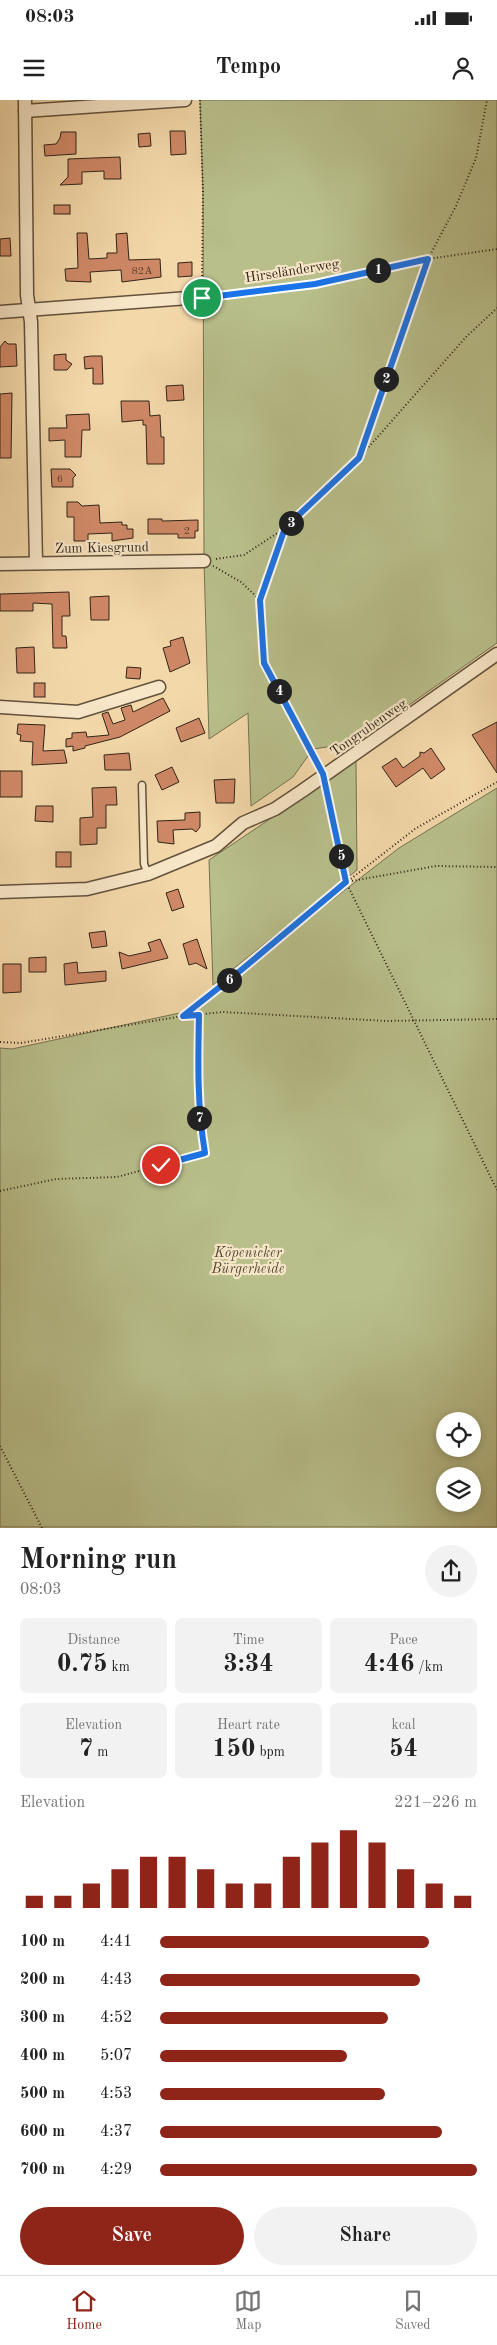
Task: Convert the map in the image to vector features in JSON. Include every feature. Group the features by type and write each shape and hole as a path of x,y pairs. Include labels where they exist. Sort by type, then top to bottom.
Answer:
{"street":[{"path":"36,563 25,105 185,100"},
{"path":"0,312 202,298"},
{"name":"Zum Kiesgrund","path":"0,564 204,561"},
{"name":"Tongrubenweg","path":"0,892 87,889 148,874 216,846 243,823 275,809 497,654"},
{"path":"0,706 78,712 159,687"}],"lane":[{"path":"142,784 141,833 144,864 148,874"}],"path":[{"path":"200,100 203,192 202,298"},
{"path":"359,458 428,259 456,206 476,158 487,100"},
{"name":"Hirseländerweg","path":"202,298 315,284 428,259 497,249"},
{"path":"204,561 244,554 285,528 359,458 466,337 497,308"},
{"path":"285,528 260,600 264,663 323,777 346,882 497,1190"},
{"path":"204,561 241,582 260,600"},
{"path":"183,1016 415,828 497,782"},
{"path":"346,882 436,866 497,867"},
{"path":"0,1042 21,1043 183,1016 223,1012 387,1021 497,1019"},
{"path":"0,1191 56,1178 117,1177 205,1153 199,1118 197,1080 199,1015"},
{"path":"0,1446 42,1528"}],"green space":[{"path":"200,100 497,100 497,643 355,743 313,749 293,777 251,806 248,713 209,739 204,561 203,192"},
{"path":"356,761 357,870 213,985 209,860"},
{"name":"Köpenicker Bürgerheide","path":"497,788 497,1527 0,1527 0,1048 12,1049 189,1011 399,848"}],"building":[{"path":"170,131 185,131 186,154 171,155"},
{"path":"61,132 76,132 76,154 45,156 44,145 56,144"},
{"path":"150,133 151,146 139,147 138,134"},
{"path":"120,157 121,179 104,179 104,171 82,172 82,184 60,185 68,177 68,159"},
{"path":"54,205 70,205 70,214 54,214"},
{"path":"77,233 87,233 89,259 107,258 107,253 117,253 116,234 127,233 129,260 160,259 161,277 122,282 121,270 90,272 91,282 66,281 65,269 78,268"},
{"path":"10,238 11,256 0,256 0,239"},
{"path":"192,262 192,276 178,277 178,263"},
{"path":"5,341 8,344 16,344 17,366 0,367 0,347"},
{"path":"66,354 66,360 72,364 67,370 54,370 54,355"},
{"path":"102,356 103,384 93,384 93,368 85,369 84,357"},
{"path":"183,385 184,400 167,401 166,386"},
{"path":"12,393 11,458 0,458 0,394"},
{"path":"121,401 149,401 150,416 160,415 161,437 164,437 164,464 147,464 146,425 143,425 143,420 122,422"},
{"path":"89,414 90,430 82,430 81,457 65,457 65,440 49,441 49,428 67,428 66,415"},
{"path":"51,469 70,469 76,475 73,478 73,487 52,487"},
{"path":"67,502 78,502 82,506 99,505 100,523 122,522 122,525 127,525 127,529 133,529 133,538 112,541 112,533 88,534 88,541 74,541 74,517 67,517"},
{"path":"148,519 162,519 162,521 198,520 198,531 195,531 195,538 178,538 178,534 148,534"},
{"path":"69,592 70,616 62,616 62,636 66,636 67,648 53,648 52,604 33,603 33,611 0,611 0,594"},
{"path":"109,596 109,620 91,620 90,597"},
{"path":"183,637 190,663 170,672 163,648 171,646 170,641"},
{"path":"34,647 35,673 17,673 16,648"},
{"path":"127,667 141,668 140,679 126,678"},
{"path":"34,683 45,683 45,697 34,697"},
{"path":"163,698 170,711 120,737 73,751 73,746 66,747 66,739 72,738 72,733 86,732 87,737 109,735 102,714 108,712 113,724 125,720 121,708 131,705 133,712"},
{"path":"199,718 205,733 181,742 176,728"},
{"path":"497,722 497,773 472,735"},
{"path":"18,724 45,725 43,751 64,750 67,763 32,765 33,742 20,741 21,735 17,734"},
{"path":"431,748 445,769 431,779 423,768 396,787 382,767 396,758 403,768 420,756 420,752 424,753"},
{"path":"129,753 131,770 105,770 104,755"},
{"path":"172,767 179,782 162,790 155,775"},
{"path":"0,771 22,771 22,797 0,797"},
{"path":"235,779 234,803 216,803 214,780"},
{"path":"116,787 117,805 106,805 106,828 97,828 97,844 80,845 80,818 93,817 92,788"},
{"path":"36,806 53,806 53,822 35,821"},
{"path":"200,812 200,827 196,832 192,829 173,830 174,844 158,842 157,821 185,820 185,813"},
{"path":"56,852 71,852 71,867 56,867"},
{"path":"178,889 184,907 172,911 166,893"},
{"path":"105,931 107,946 92,948 89,933"},
{"path":"160,939 168,958 122,969 119,952 129,956 151,951 148,943"},
{"path":"197,939 207,969 196,963 189,965 183,944"},
{"path":"46,957 46,972 29,972 29,958"},
{"path":"77,962 78,973 106,971 106,981 65,985 64,964"},
{"path":"3,964 21,964 21,992 3,993"}],"route":[{"path":"161,1165 205,1153 199,1118 197,1080 199,1015 183,1016 346,882 323,774 264,663 260,600 285,528 359,458 428,259 315,284 202,298"}]}
